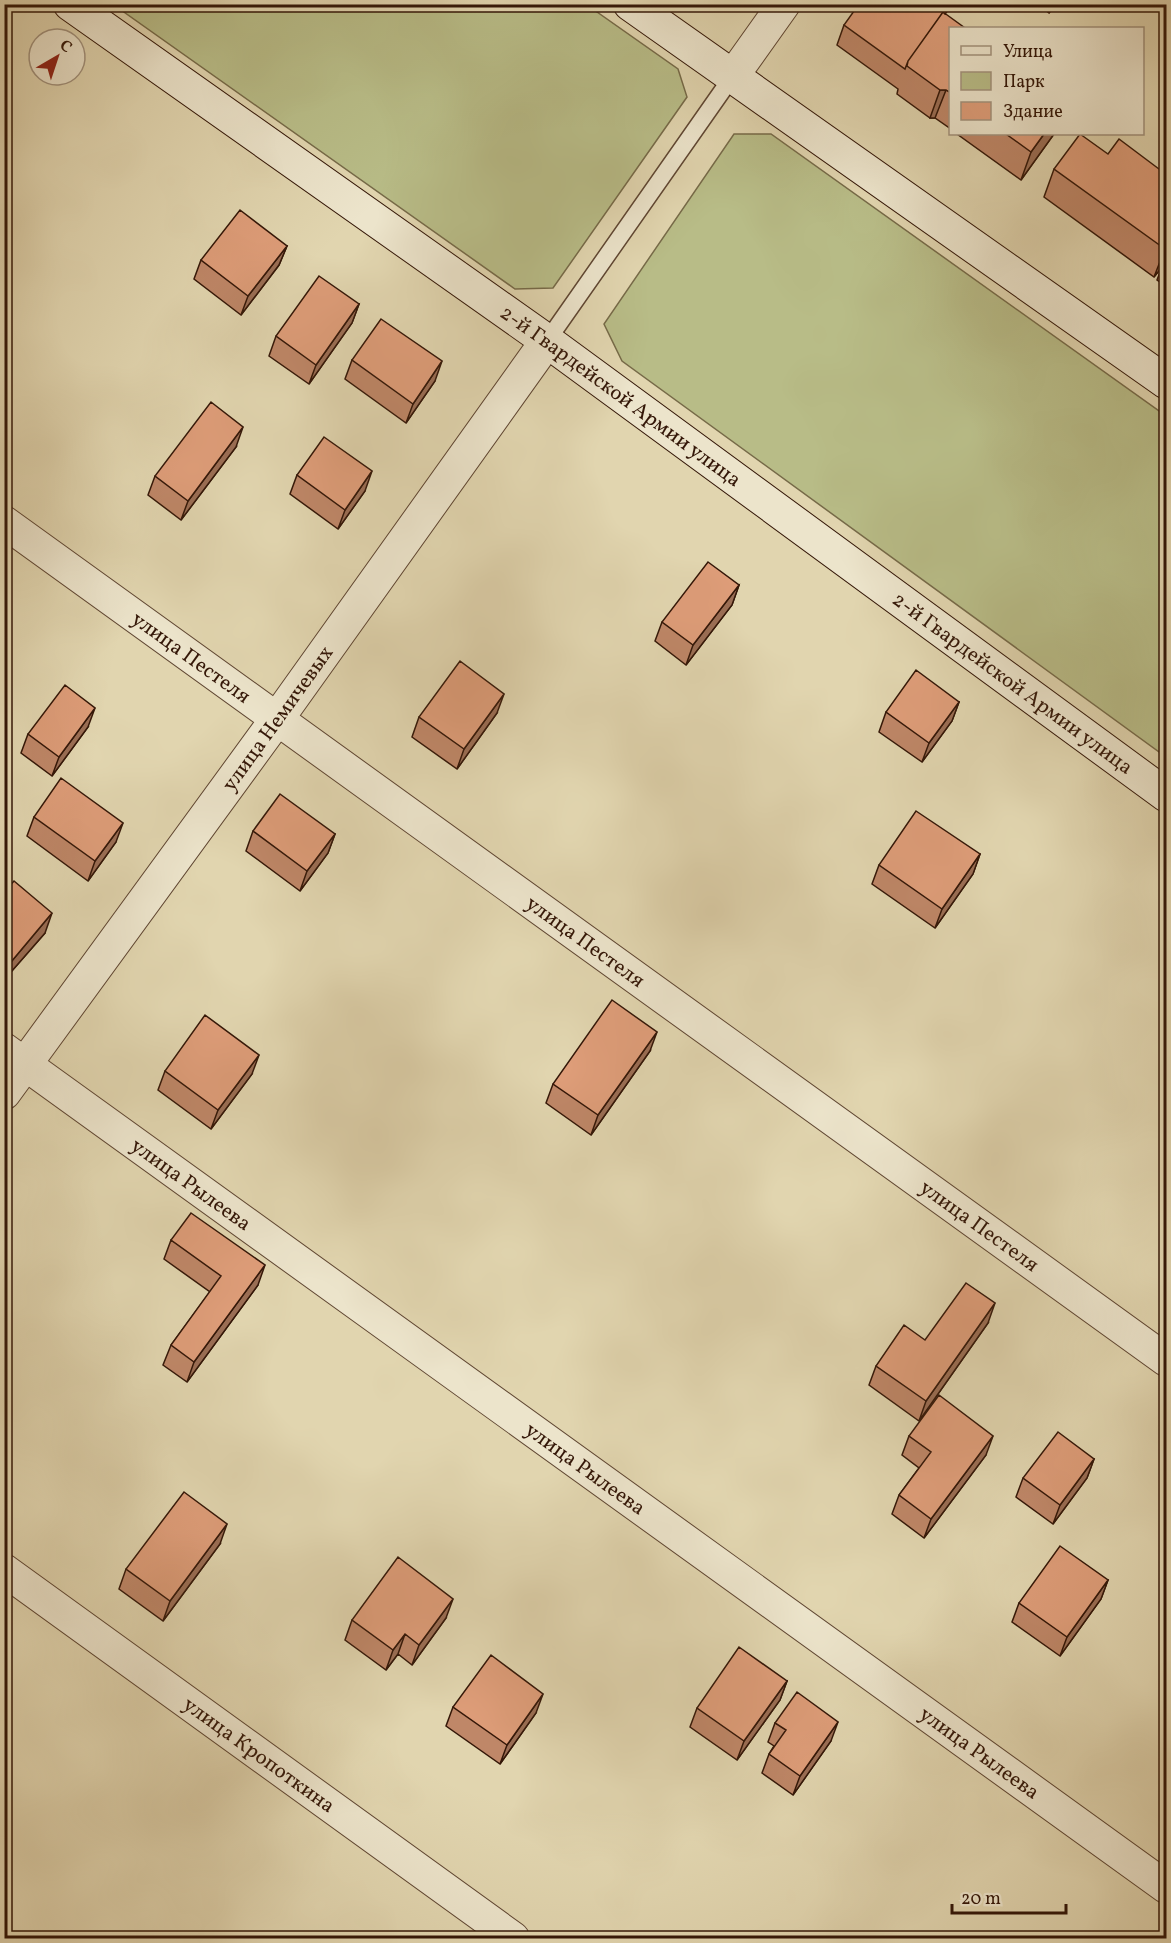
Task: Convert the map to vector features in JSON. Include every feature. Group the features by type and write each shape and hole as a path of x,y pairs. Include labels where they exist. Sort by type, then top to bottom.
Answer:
{"main road":[{"name":"2-й Гвардейской Армии улица","path":"70,4 547,341 1167,795"},
{"path":"630,4 1167,382"},
{"name":"улица Немичевых","path":"4,1093 15,1057 277,719 547,341"}],"street":[{"path":"732,77 784,4"},
{"name":"улица Пестеля","path":"4,522 1167,1360"},
{"name":"улица Рылеева","path":"15,1057 1167,1887"},
{"name":"улица Кропоткина","path":"4,1570 513,1938"}],"lane":[{"path":"547,341 732,77"}],"green space":[{"path":"114,5 587,5 678,69 687,97 553,288 515,289"},
{"path":"734,134 771,134 1166,416 1166,757 622,361 604,324"}],"building":[{"path":"859,4 941,4 948,10 945,14 943,12 908,61 905,69 844,25"},
{"path":"943,12 964,27 949,27 949,92 940,90 907,66 908,61"},
{"path":"1007,135 1043,135 1031,152"},
{"path":"1079,135 1108,154 1119,139 1167,175 1167,246 1165,249 1054,169"},
{"path":"240,210 287,246 248,296 201,260"},
{"path":"319,276 359,304 316,365 276,336"},
{"path":"381,319 442,361 413,404 352,360"},
{"path":"211,402 243,427 188,501 155,476"},
{"path":"324,437 372,471 345,510 297,475"},
{"path":"708,562 739,585 693,645 662,622"},
{"path":"460,661 504,694 464,749 419,717"},
{"path":"916,670 959,702 929,743 886,712"},
{"path":"65,685 95,708 59,757 28,734"},
{"path":"61,778 123,823 95,861 34,817"},
{"path":"280,794 335,834 307,871 253,831"},
{"path":"916,811 980,854 942,909 879,865"},
{"path":"14,881 52,913 11,962 4,957 4,892"},
{"path":"612,1000 657,1032 598,1115 553,1084"},
{"path":"205,1015 259,1055 218,1110 165,1071"},
{"path":"191,1213 265,1265 194,1362 171,1345 221,1276 171,1240"},
{"path":"966,1283 995,1303 926,1401 876,1366 904,1325 925,1340"},
{"path":"939,1395 993,1436 931,1519 899,1495 931,1452 909,1436"},
{"path":"1058,1432 1094,1459 1060,1505 1023,1478"},
{"path":"184,1492 227,1524 170,1601 126,1569"},
{"path":"1060,1546 1108,1580 1067,1637 1019,1603"},
{"path":"398,1557 453,1599 419,1645 405,1634 393,1650 352,1620"},
{"path":"739,1647 787,1681 744,1741 697,1708"},
{"path":"491,1655 543,1694 507,1745 453,1707"},
{"path":"797,1692 838,1722 800,1776 769,1754 786,1730 775,1723"}]}
